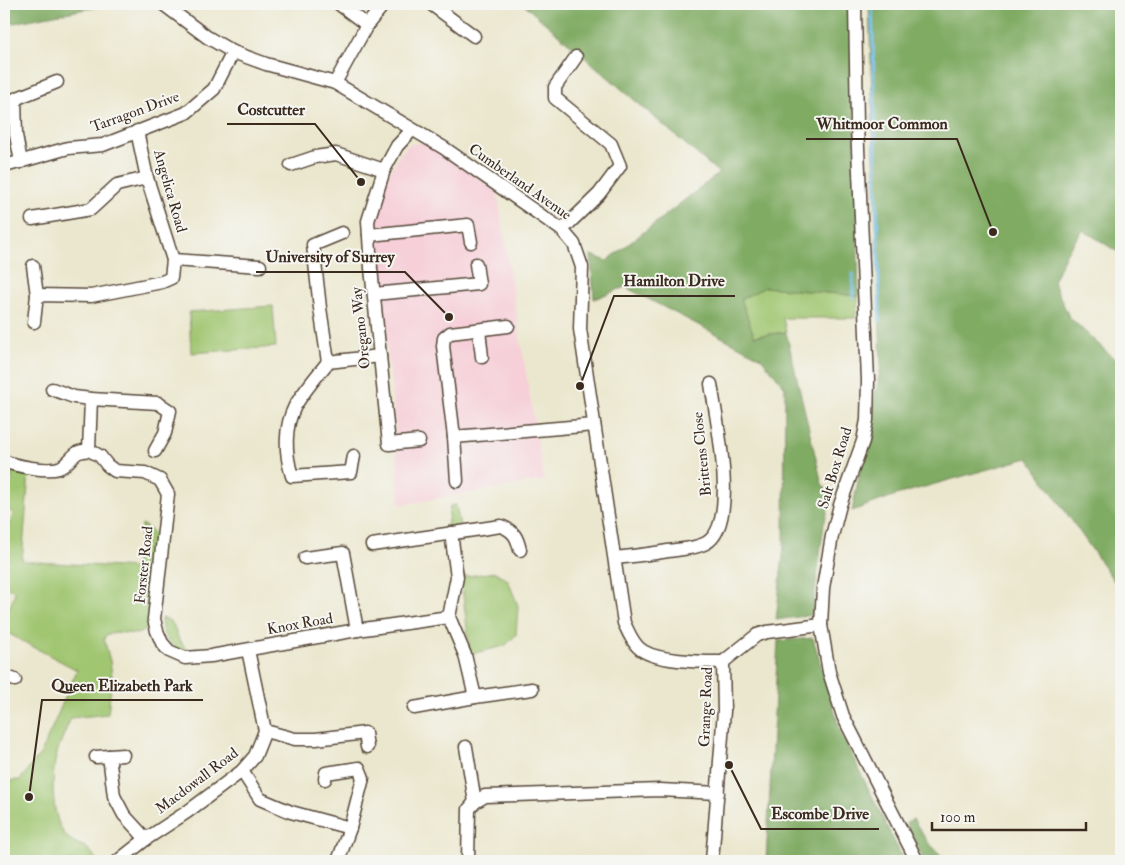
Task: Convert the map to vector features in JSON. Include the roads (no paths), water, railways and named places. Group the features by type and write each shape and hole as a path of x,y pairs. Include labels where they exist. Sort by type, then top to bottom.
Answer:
{"street":[{"name":"Cumberland Avenue","path":"163,4 207,37 233,52 266,64 308,74 335,83 444,148 562,230 574,244 582,266 580,329 624,623 630,636 639,648 655,655 674,660 723,662"},
{"path":"339,4 367,25"},
{"path":"335,83 367,25 384,4"},
{"path":"431,4 474,36"},
{"name":"Salt Box Road","path":"856,4 857,126 868,380 867,420 863,441 840,505 832,536 825,569 821,625 828,672 843,716 917,861"},
{"name":"Tarragon Drive","path":"4,164 21,162 68,148 104,145 186,113 214,89 233,52"},
{"path":"562,230 599,194 620,166 611,144 555,98 555,87 576,57"},
{"path":"21,162 16,135 15,99 57,82"},
{"name":"Oregano Way","path":"412,130 398,146 384,170 368,221 389,444 419,441"},
{"name":"Angelica Road","path":"137,131 147,178 173,260"},
{"path":"291,165 315,157 336,154 384,170"},
{"path":"32,219 91,209 117,186 147,178"},
{"path":"369,235 468,225 471,242"},
{"path":"342,233 313,245 328,362 294,408 286,436 288,463 292,476 351,472 354,456"},
{"path":"37,295 92,296 162,282 171,278 173,260 260,266"},
{"path":"374,294 479,284 476,264"},
{"path":"33,266 37,295 34,322"},
{"path":"457,481 454,437 443,346 444,338 450,333 508,326"},
{"path":"479,330 482,356"},
{"path":"328,362 380,356"},
{"name":"Brittens Close","path":"615,558 694,548 712,539 723,511 724,482 711,384"},
{"path":"52,389 74,397 158,403 170,411 164,433 155,451"},
{"path":"4,461 16,466 58,469 69,462 77,453 89,450 91,398"},
{"path":"454,437 594,425"},
{"name":"Forster Road","path":"89,450 100,456 107,466 115,471 145,474 160,480 168,494 154,619 162,643 169,651 185,658 248,650"},
{"path":"372,545 501,526 511,530 517,538 520,550"},
{"path":"451,533 457,577 449,617 465,655 475,697"},
{"name":"Knox Road","path":"305,558 343,553 357,630"},
{"name":"Knox Road","path":"248,650 357,630 449,617"},
{"name":"Grange Road","path":"712,861 724,711 723,662 757,635 821,625"},
{"path":"248,650 265,731 295,739 365,733 367,748"},
{"path":"414,708 532,689"},
{"name":"Macdowall Road","path":"118,861 242,771 255,756 265,731"},
{"path":"466,747 475,802"},
{"path":"96,757 123,755"},
{"path":"109,756 114,796 124,814 146,839"},
{"path":"325,779 326,773 359,768 363,778 350,828 338,861"},
{"path":"242,771 260,799 291,812 350,828"},
{"path":"468,861 469,809 475,802 485,796 660,790 718,793"}],"waterway":[{"path":"872,4 880,321"},
{"path":"853,274 853,298"}],"place":[{"name":"Costcutter","path":"361,182"},
{"name":"Whitmoor Common","path":"993,232"},
{"name":"University of Surrey","path":"449,317"},
{"name":"Hamilton Drive","path":"580,386"},
{"name":"Escombe Drive","path":"729,765"},
{"name":"Queen Elizabeth Park","path":"29,797"}]}
